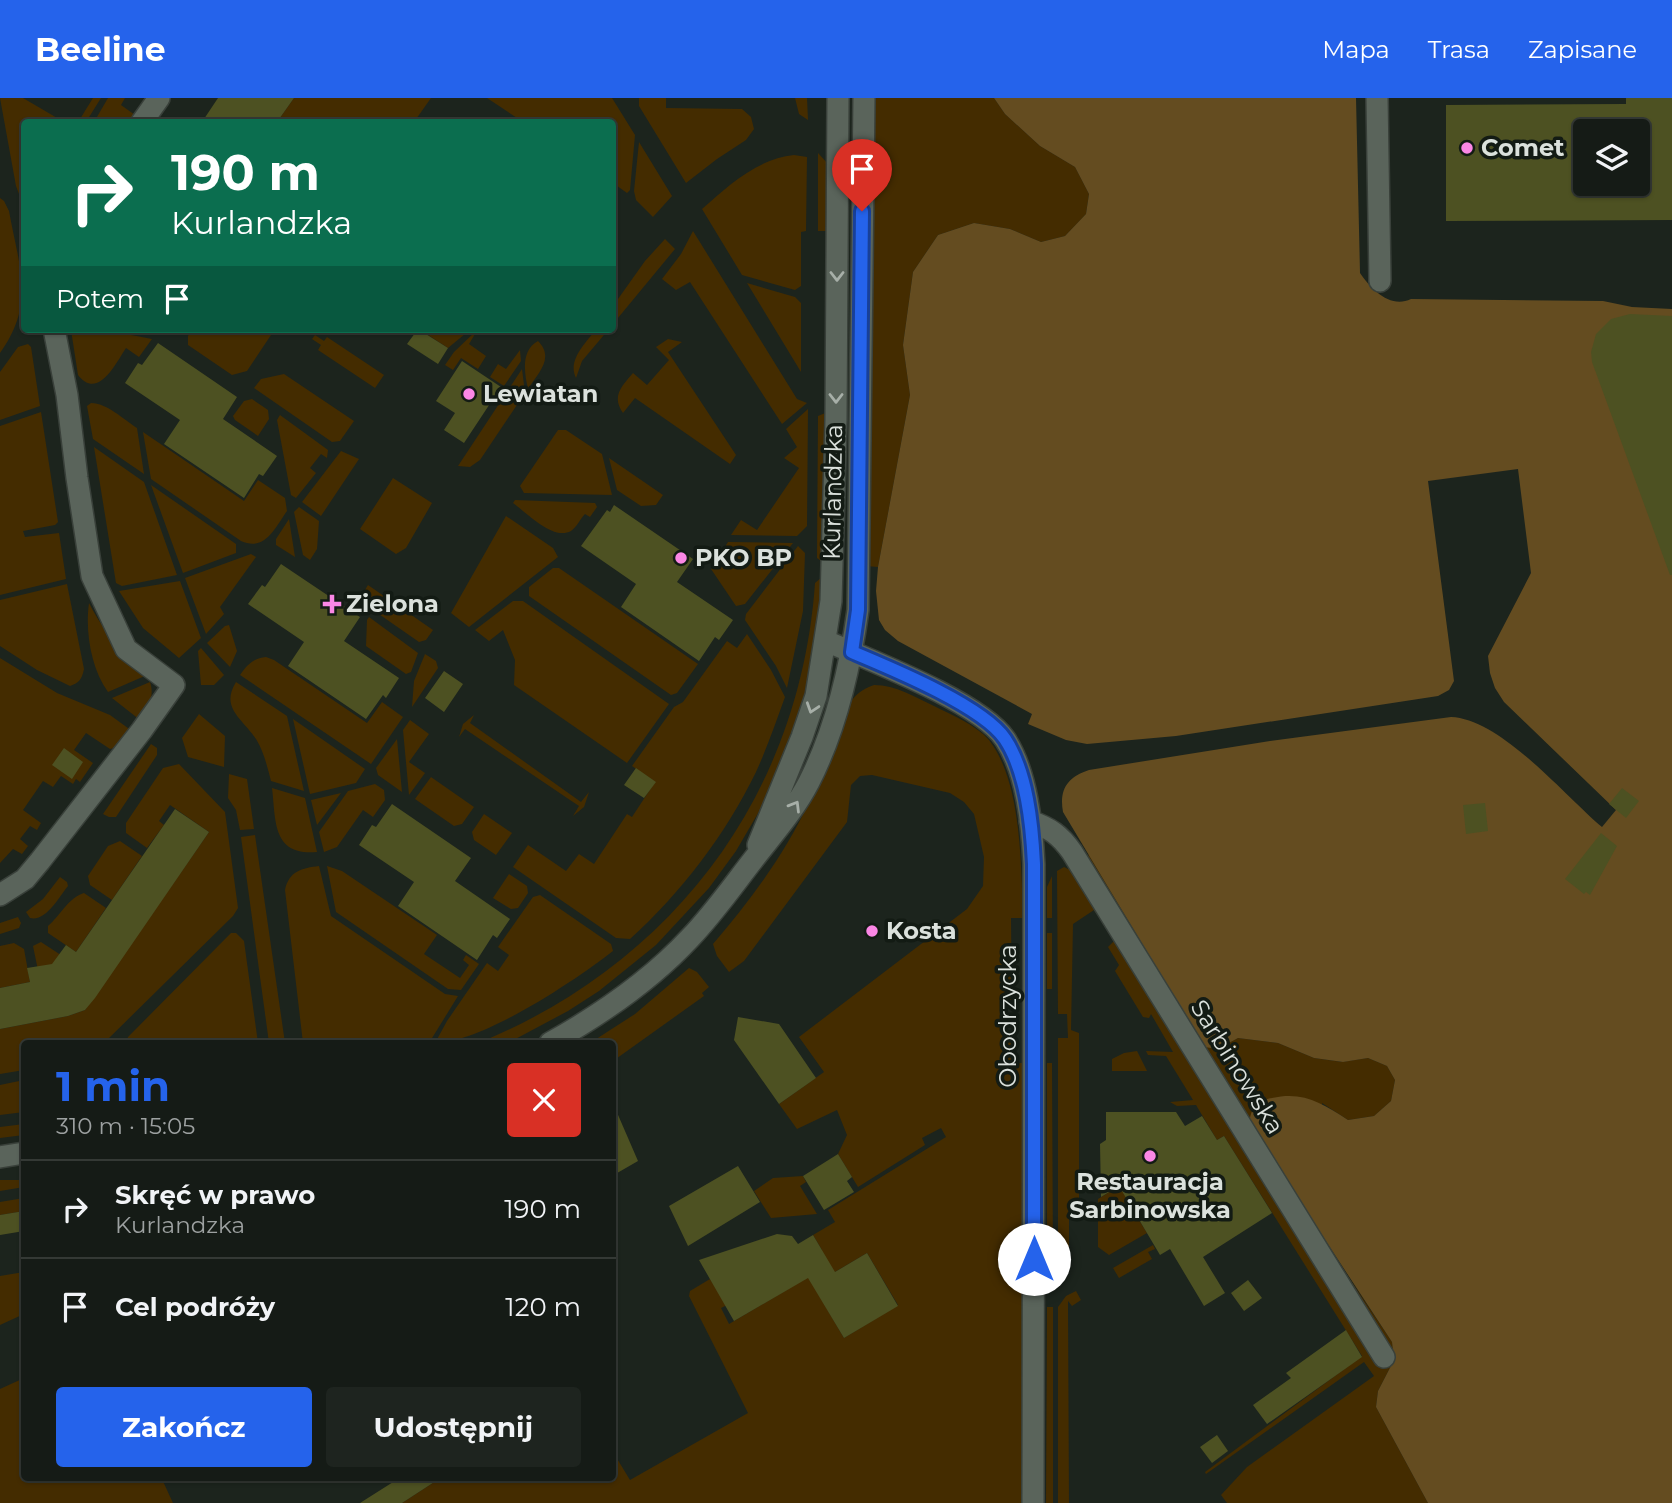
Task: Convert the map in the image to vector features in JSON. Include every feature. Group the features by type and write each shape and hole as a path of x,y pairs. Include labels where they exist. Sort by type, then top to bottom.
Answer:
{"street":[{"path":"144,119 159,98"},
{"name":"Kurlandzka","path":"753,860 816,696 831,601 838,98"},
{"name":"Kurlandzka","path":"555,1040 616,1002 658,968 716,909 790,814 809,782 829,736 852,652 858,610 864,98"},
{"path":"1377,98 1380,281"},
{"path":"0,895 25,879 40,861 174,685 126,649 92,576 67,395 55,333"},
{"name":"Obodrzycka","path":"826,641 899,672 974,711 1000,732 1010,748 1024,788 1034,864 1033,1503"},
{"name":"Sarbinowska","path":"1030,821 1057,833 1072,852 1384,1357"},
{"path":"0,1157 21,1154"}],"shaded area":[{"path":"0,98 23,98 59,119 21,119 21,196 16,186"},
{"path":"93,98 101,98 88,119 80,119"},
{"path":"108,98 125,98 121,105 135,115 132,119 96,119"},
{"path":"294,98 431,98 416,119 279,119"},
{"path":"487,98 612,98 635,135 630,190 627,193 616,185 616,119 518,119"},
{"path":"639,98 666,98 666,108 742,109 751,117 754,129 746,140 686,183 639,106"},
{"path":"795,98 807,98 808,120 799,114"},
{"path":"875,98 994,98 1005,114 1040,146 1075,167 1089,194 1086,214 1065,236 1041,242 1010,229 974,223 938,235 913,272 903,345 910,395 878,567 866,566"},
{"path":"994,98 1356,98 1360,273 1382,296 1396,301 1603,301 1632,307 1672,309 1672,1503 1428,1503 1376,1407 1378,1391 1394,1360 1392,1342 1249,1124 1251,1114 1258,1103 1283,1096 1312,1100 1348,1120 1374,1116 1391,1101 1395,1080 1387,1066 1368,1058 1343,1062 1314,1058 1278,1043 1238,1038 1218,1049 1204,1047 1063,812 1062,797 1066,785 1075,776 1089,770 1270,741 1451,717 1470,721 1511,744 1602,827 1616,810 1504,702 1490,673 1488,656 1531,573 1518,469 1428,481 1454,681 1449,690 1438,696 1176,736 1087,744 1066,740 1028,724 1032,714 898,641 885,630 879,620 876,591 878,567 910,395 903,345 913,272 938,235 974,223 1010,229 1041,242 1065,236 1086,214 1089,194 1075,167 1040,146 1005,114"},
{"path":"639,142 672,196 653,217 636,200 634,191"},
{"path":"818,153 829,165 828,231 818,231"},
{"path":"781,157 807,157 806,231 801,232 801,286 795,290 742,275 702,209 733,182 756,168"},
{"path":"0,198 9,211 20,267 21,301 18,318 0,353"},
{"path":"693,231 797,399 807,403 782,424 690,282 676,290 662,279 681,254"},
{"path":"665,239 675,249 616,320 616,302 645,261"},
{"path":"747,283 795,297 801,303 801,372"},
{"path":"71,333 121,333 152,339 139,357 126,348 112,370 99,382 85,382 78,375"},
{"path":"190,333 272,333 247,371 232,375 188,345"},
{"path":"425,333 466,333 448,348"},
{"path":"476,333 469,344 486,356 478,369 461,358 453,370 445,365 454,352"},
{"path":"593,333 606,333 582,361 576,378 574,365"},
{"path":"315,335 324,341 327,337 384,375 375,388 318,350 321,345 312,339"},
{"path":"668,339 682,342 668,352 736,455 730,464 635,398 623,413 620,407 619,392 633,373 647,385 669,360 656,347"},
{"path":"538,341 543,347 545,359 528,389 526,356"},
{"path":"28,344 31,347 40,406 0,420 0,372 18,347"},
{"path":"520,350 521,361 504,386 490,377 498,364 506,369"},
{"path":"522,369 525,393 480,460 470,467 458,466"},
{"path":"284,374 354,421 340,441 332,442 254,388 261,379"},
{"path":"252,399 268,410 269,419 258,436 233,416 244,401"},
{"path":"91,403 109,409 137,428 144,474 93,439 87,406"},
{"path":"808,409 807,526 797,536 731,535 741,520 757,530 799,468 784,458 797,447 786,429"},
{"path":"830,411 824,563 817,558 818,416"},
{"path":"41,412 58,522 55,525 23,531 25,537 59,533 66,579 0,595 0,426"},
{"path":"280,415 328,450 327,458 321,454 310,468 316,473 296,498 291,495 277,420"},
{"path":"558,430 566,430 602,454 612,495 524,493 520,486"},
{"path":"143,432 244,501 258,480 285,498 287,511 274,531 263,541 249,544 241,541 151,479"},
{"path":"94,447 144,482 177,575 122,586 116,583"},
{"path":"341,451 359,459 321,516 302,502"},
{"path":"609,458 663,495 656,505 641,506 617,490"},
{"path":"393,478 432,503 406,548 396,554 360,529"},
{"path":"151,485 236,544 236,553 183,573"},
{"path":"515,500 595,503 597,507 590,517 585,514 571,531 564,533 540,524 513,503"},
{"path":"299,507 319,521 317,549 310,560 303,555 294,512"},
{"path":"506,516 553,548 558,557 469,627 451,613"},
{"path":"289,519 295,557 276,545 276,539"},
{"path":"728,542 793,543 745,604 736,606 711,569"},
{"path":"798,546 805,553 803,611 787,688 776,666 745,620 746,614"},
{"path":"251,554 256,557 220,607 224,614 206,634 185,578"},
{"path":"553,568 559,568 698,664 677,693 671,695 529,596 529,587"},
{"path":"822,577 828,578 806,702 775,784 736,851 709,888 656,945 599,991 514,1040 485,1040 549,1009 612,967 667,918 715,862 754,800 784,733 804,660 815,583"},
{"path":"180,581 201,638 179,658 143,628 119,591"},
{"path":"67,584 84,669 80,680 70,686 37,670 0,646 0,600"},
{"path":"368,585 433,630 426,640 419,642 363,603 362,595"},
{"path":"513,601 523,601 669,704 627,763 514,685 515,660 503,630 489,641 475,630"},
{"path":"89,603 115,642 147,675 108,692 93,661 88,625"},
{"path":"369,617 418,653 411,672 406,674 366,646"},
{"path":"229,625 237,651 230,667 207,643"},
{"path":"747,634 785,697 760,763 731,818 701,862 667,902 630,939 616,938 513,867 528,845 566,871 579,854 594,864 627,814 632,817 655,782 632,766 674,707 683,702 727,641 737,648"},
{"path":"201,648 224,675 214,685 201,685 198,651"},
{"path":"425,654 436,661 438,668 412,707 414,681"},
{"path":"266,657 367,723 382,702 403,717 371,764 240,675 251,663"},
{"path":"0,658 57,693 110,715 132,731 117,747 110,749 86,733 74,750 93,763 80,782 76,779 73,784 61,776 53,787 43,781 23,810 41,823 37,830 30,826 20,839 28,846 22,854 13,849 0,863"},
{"path":"150,682 151,697 140,720 112,698"},
{"path":"236,682 287,716 304,791 271,781 259,744 232,706 230,699"},
{"path":"874,685 898,689 977,730 989,740 1000,758 1014,801 1020,850 1023,918 1011,918 1012,1008 1003,1008 1003,1033 1012,1033 1012,1063 1023,1063 1022,1503 402,1503 436,1481 616,1481 616,1457 630,1480 748,1413 689,1296 690,1291 710,1279 727,1305 721,1308 729,1324 810,1276 822,1250 813,1235 835,1222 828,1210 946,1137 941,1128 922,1138 925,1145 858,1187 838,1154 847,1135 837,1110 797,1129 779,1104 824,1072 799,1037 967,909 983,886 984,857 974,814 964,802 950,793 872,775 860,776 851,785 847,822 744,961 729,972 717,956 713,944 753,894 789,840 809,802 844,713 858,693","holes":["867,1253 898,1305 844,1338 813,1285"]},
{"path":"199,714 225,736 224,767 188,757 182,738"},
{"path":"474,715 470,723 581,802 589,792 584,807 573,816 579,806 465,729 459,737 463,724"},
{"path":"293,719 365,769 356,783 310,794"},
{"path":"410,720 429,734 409,762 425,773 409,795 403,730"},
{"path":"397,739 402,792 378,775 376,768"},
{"path":"151,744 157,748 157,755 116,817 103,814"},
{"path":"179,764 225,812 238,908 107,1040 21,1040 21,1070 0,1074 0,1029 68,1016 85,1010 209,832 170,805 159,821 164,825 147,848 126,833 126,823 163,768"},
{"path":"229,774 247,779 254,829 240,830 236,810 228,798"},
{"path":"431,777 474,807 462,824 454,826 415,799"},
{"path":"375,784 384,790 385,800 373,817 363,810 337,847 324,852 319,832 348,791"},
{"path":"272,788 305,798 317,852 302,852 284,842 276,824"},
{"path":"341,793 317,825 311,800"},
{"path":"484,814 512,833 496,855 474,840 472,832"},
{"path":"255,835 285,1040 269,1040 241,837"},
{"path":"120,841 142,856 112,900 90,885 88,876 108,846"},
{"path":"1089,855 1204,1047 1218,1048 1238,1038 1278,1043 1314,1058 1342,1062 1368,1058 1387,1066 1395,1080 1391,1101 1374,1116 1348,1120 1322,1103 1327,1245 1392,1342 1394,1360 1378,1391 1376,1407 1428,1503 1227,1503 1221,1495 1247,1467 1374,1376 1364,1362 1206,1474 1205,1472 1362,1356 1224,1136 1217,1140 1196,1105 1177,1106 1170,1102 1193,1100 1166,1056 1148,1055 1146,1051 1173,1052 1151,1014 1149,1018 1143,1017 1115,971 1119,965 1108,947 1115,940 1094,910 1073,924 1071,1030 1079,1033 1079,1206 1077,1209 1069,1209 1069,1271 1058,1266 1058,1038 1068,1038 1067,1014 1058,1014 1057,871 1064,867 1068,869"},
{"path":"319,866 331,916 445,994 458,996 431,1040 303,1040 285,890 293,875"},
{"path":"327,866 342,871 437,935 424,954 460,978 469,965 463,960 466,955 479,964 461,990 448,989 336,912"},
{"path":"509,874 527,886 528,893 518,908 511,909 493,898"},
{"path":"1052,876 1052,918 1047,918 1047,887"},
{"path":"60,877 68,886 47,913 30,918 26,912 43,899"},
{"path":"84,893 106,908 76,952 48,933 48,926 69,903"},
{"path":"540,895 611,944 613,951 553,993 502,1022 455,1040 437,1040 487,963 498,971 509,955 498,947 533,897"},
{"path":"18,917 21,923 19,928 0,934 0,923"},
{"path":"231,933 236,933 244,941 258,1040 127,1040"},
{"path":"1047,933 1052,933 1052,989 1047,989"},
{"path":"41,942 70,961 40,980 33,946"},
{"path":"14,943 24,949 30,982 0,988 0,946"},
{"path":"689,968 697,972 709,987 702,993 704,996 616,1059 616,1040 595,1040 635,1014"},
{"path":"1137,1051 1147,1071 1112,1071 1112,1059"},
{"path":"1047,1063 1052,1063 1053,1263 1047,1258"},
{"path":"21,1081 21,1112 0,1115 0,1085"},
{"path":"21,1124 21,1135 0,1138 0,1127"},
{"path":"1145,1170 1152,1183 1126,1199 1147,1233 1109,1255 1098,1247 1098,1199"},
{"path":"803,1176 806,1182 800,1186 817,1214 771,1218 754,1191 773,1178"},
{"path":"0,1180 21,1180 21,1188 0,1191"},
{"path":"21,1198 21,1212 0,1215 0,1202"},
{"path":"1153,1245 1155,1249 1148,1252 1152,1259 1119,1278 1113,1268"},
{"path":"21,1272 21,1315 0,1325 0,1276"},
{"path":"1076,1291 1081,1300 1072,1306 1068,1301 1069,1503 1058,1503 1058,1307 1066,1296"},
{"path":"1047,1307 1053,1307 1053,1503 1046,1503"},
{"path":"21,1379 21,1481 163,1481 173,1503 0,1503 0,1389"}],"building":[{"path":"218,98 294,98 279,119 204,119"},
{"path":"1626,98 1672,98 1672,220 1446,221 1446,105 1626,104"},
{"path":"1630,314 1672,316 1672,575 1592,362 1591,352 1596,334 1611,319"},
{"path":"415,333 424,333 448,348 438,364 407,344"},
{"path":"158,343 237,397 223,419 277,456 263,476 259,474 244,498 164,444 180,420 125,383 138,363 142,365"},
{"name":"Lewiatan","path":"462,361 501,387 464,443 444,430 455,413 436,401"},
{"path":"614,505 693,559 677,582 733,620 719,640 715,637 699,661 621,607 636,584 581,546 607,510 610,512"},
{"path":"281,564 360,617 344,641 399,678 386,698 383,695 366,719 288,666 304,642 248,604 262,585 265,587"},
{"path":"444,671 463,684 444,712 425,698"},
{"path":"64,748 83,762 72,779 52,765"},
{"path":"636,768 656,782 644,798 624,785"},
{"path":"1622,788 1639,801 1626,818 1609,804"},
{"path":"1485,803 1488,831 1466,834 1463,805"},
{"path":"392,804 471,858 455,881 510,919 497,938 493,935 477,960 398,906 414,882 359,845 372,825 376,827"},
{"path":"175,809 209,832 95,998 85,1010 68,1016 0,1029 0,988 30,982 27,968 52,964 66,945 76,952"},
{"path":"1601,833 1617,846 1590,895 1586,892 1584,894 1565,879"},
{"path":"738,1017 779,1024 816,1078 779,1104 734,1040"},
{"path":"616,1110 638,1161 616,1174"},
{"path":"1106,1112 1176,1112 1185,1126 1202,1116 1217,1140 1224,1136 1272,1213 1203,1257 1225,1293 1204,1306 1170,1249 1160,1255 1119,1186 1101,1197 1100,1144 1106,1140"},
{"path":"838,1154 852,1177 847,1181 854,1192 824,1210 803,1176"},
{"path":"738,1166 760,1202 688,1246 669,1206"},
{"path":"21,1212 21,1232 0,1235 0,1215"},
{"path":"777,1234 792,1236 798,1244 813,1235 835,1272 867,1253 898,1306 844,1338 808,1278 734,1321 699,1260"},
{"path":"1248,1280 1262,1298 1244,1311 1231,1293"},
{"path":"1346,1330 1362,1357 1267,1424 1253,1405 1291,1378 1286,1373"},
{"path":"1217,1435 1228,1451 1212,1463 1200,1447"},
{"path":"395,1481 436,1481 402,1503 360,1503"}],"place":[{"name":"Comet","path":"1467,148"},
{"name":"Lewiatan","path":"469,394"},
{"name":"PKO BP","path":"681,558"},
{"name":"Zielona","path":"332,604"},
{"name":"Kosta","path":"872,931"},
{"name":"Restauracja Sarbinowska","path":"1150,1156"}],"route":[{"path":"862,211 858,610 852,652 899,672 982,717 1000,732 1010,748 1024,788 1034,864 1034,1259"}]}
